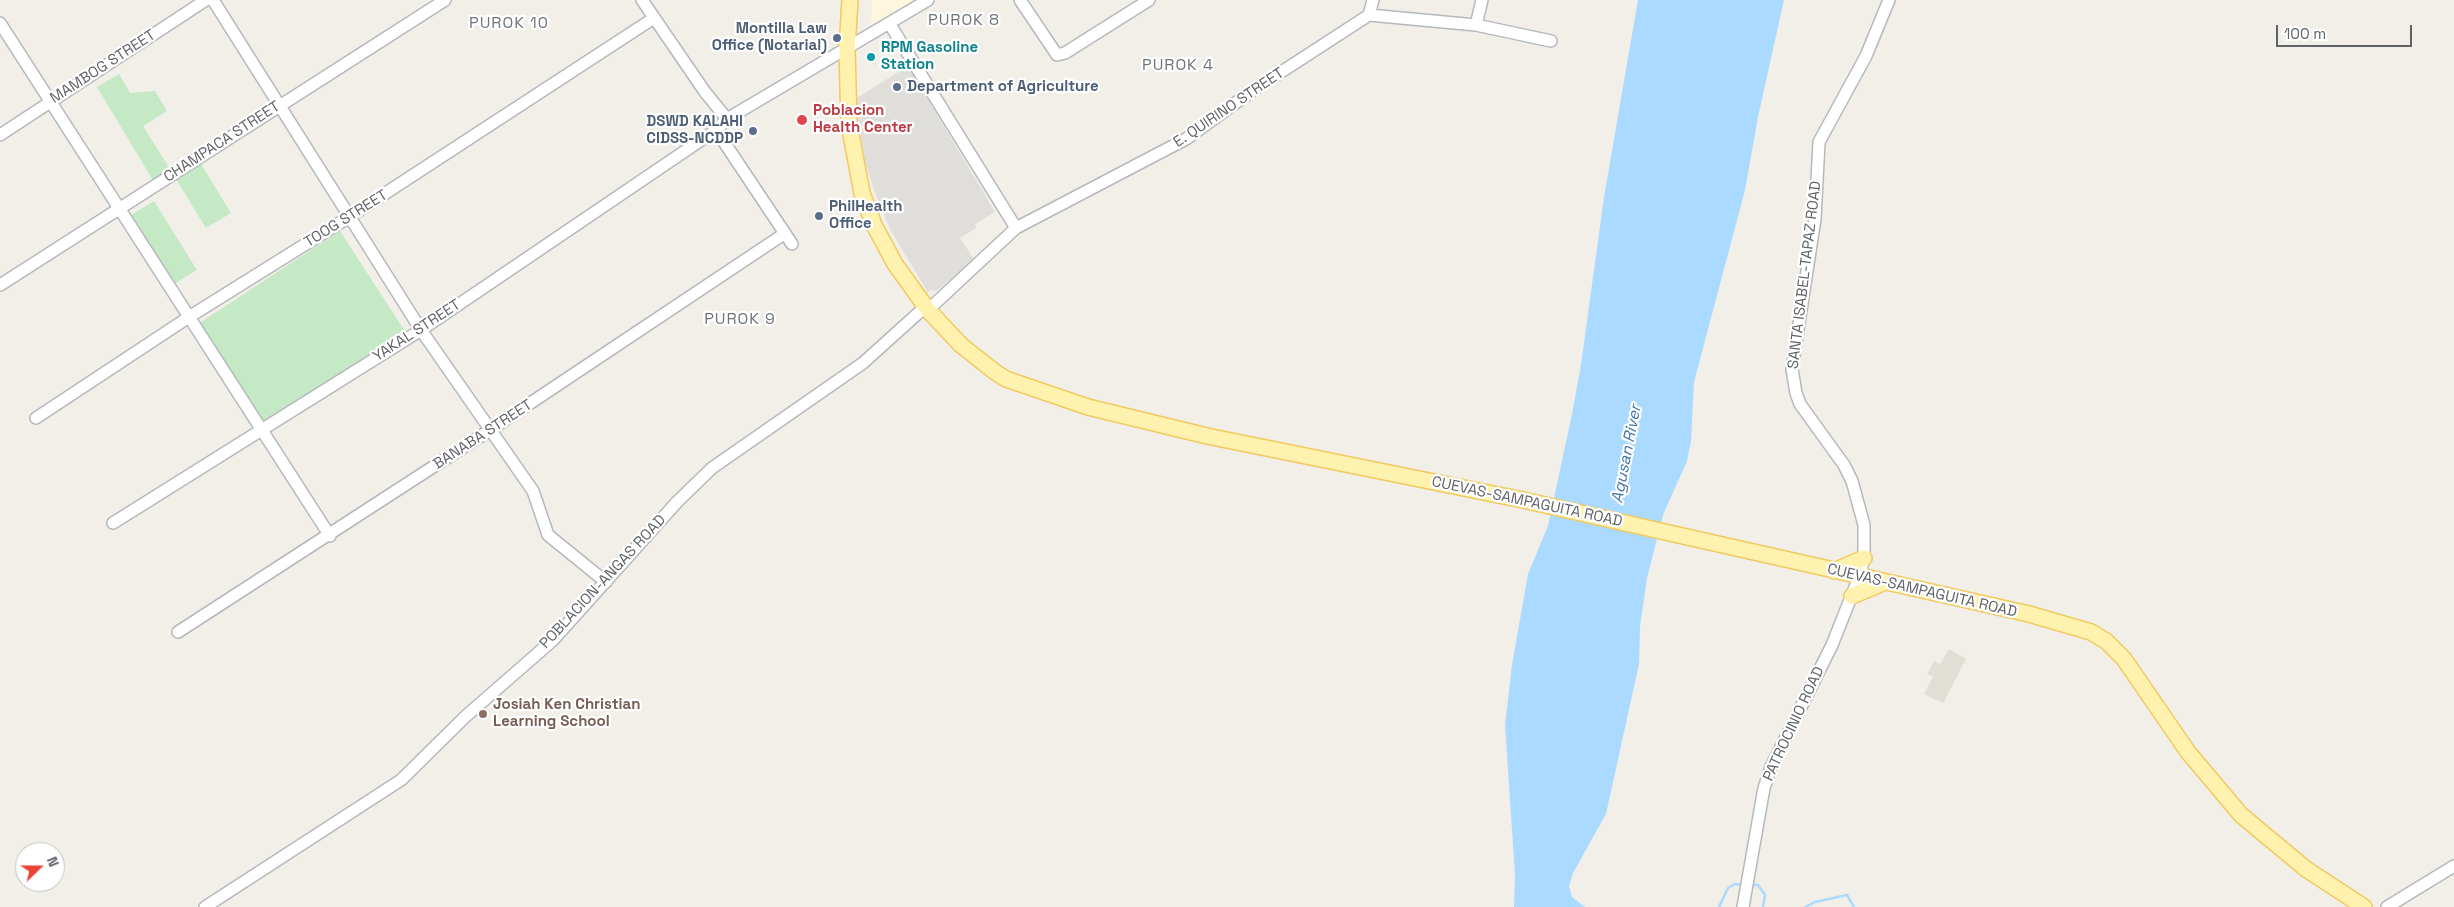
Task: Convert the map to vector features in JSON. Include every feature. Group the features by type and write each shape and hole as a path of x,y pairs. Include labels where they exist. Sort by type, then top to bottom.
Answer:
{"main road":[{"name":"CUEVAS-SAMPAGUITA ROAD","path":"850,0 847,49 848,124 862,193 874,225 887,251 927,309 961,345 1006,379 1088,407 1207,436 1523,500 2053,620 2099,636 2124,659 2194,759 2241,815 2306,869 2364,907"},
{"path":"1864,558 1884,582 1852,595 1835,571 1864,558"}],"street":[{"name":"MAMBOG STREET","path":"0,135 206,0"},
{"path":"213,0 421,330 533,491 548,535 606,582"},
{"name":"CHAMPACA STREET","path":"0,285 279,104 445,0"},
{"path":"642,0 726,119 928,0"},
{"path":"1020,0 1058,55 1149,0"},
{"path":"1373,0 1369,15 1476,25 1551,41"},
{"path":"1476,25 1482,0"},
{"name":"SANTA ISABEL-TAPAZ ROAD","path":"1859,577 1864,558 1864,525 1852,481 1844,465 1800,404 1792,369 1815,219 1819,142 1854,80 1889,0"},
{"name":"E. QUIRINO STREET","path":"927,309 1016,228 1186,140 1252,91 1369,15"},
{"name":"TOOG STREET","path":"36,418 188,317 349,217 654,18"},
{"path":"0,23 330,536"},
{"path":"889,23 1016,228"},
{"name":"YAKAL STREET","path":"112,523 421,330 716,130 726,119"},
{"path":"716,130 792,244"},
{"name":"BANABA STREET","path":"178,632 330,536 784,234"},
{"name":"POBLACION-ANGAS ROAD","path":"205,907 401,780 466,716 553,640 665,515 712,468 863,363 927,309"},
{"name":"PATROCINIO ROAD","path":"1744,907 1764,788 1771,767 1828,654 1859,577"},
{"path":"2387,907 2454,866"}],"shaded area":[{"path":"872,0 916,0 917,3 871,29"},
{"path":"908,66 995,212 975,224 976,228 960,238 974,259 936,291 931,290 928,292 891,231 876,196 865,162 858,118 857,98"},
{"path":"1949,649 1966,659 1943,703 1924,694 1933,677 1927,674 1934,661 1940,664"}],"green space":[{"path":"119,74 130,93 155,91 167,111 143,126 171,171 154,182 97,87"},
{"path":"201,164 231,213 206,228 176,179"},
{"path":"154,201 197,270 171,286 128,217"},
{"path":"340,231 408,336 263,425 198,324"}],"water":[{"name":"Agusan River","path":"1638,0 1784,0 1758,117 1745,190 1694,382 1691,441 1687,461 1663,515 1647,578 1640,626 1639,664 1606,814 1573,873 1569,886 1572,897 1585,907 1514,907 1515,875 1505,725 1512,665 1528,574 1548,526 1572,414 1581,365 1604,197"}],"waterway":[{"path":"1719,907 1728,888 1735,884 1745,885"},
{"path":"1750,885 1758,885 1765,895 1763,907"},
{"path":"1805,907 1815,902 1847,895 1854,907"}],"place":[{"name":"Montilla Law Office (Notarial)","path":"837,38"},
{"name":"RPM Gasoline Station","path":"871,57"},
{"name":"Department of Agriculture","path":"897,87"},
{"name":"Poblacion Health Center","path":"802,120"},
{"name":"DSWD KALAHI CIDSS-NCDDP","path":"753,131"},
{"name":"PhilHealth Office","path":"819,216"},
{"name":"Josiah Ken Christian Learning School","path":"483,714"}],"district":[{"name":"PUROK 8","path":"964,21"},
{"name":"PUROK 10","path":"509,24"},
{"name":"PUROK 4","path":"1178,66"},
{"name":"PUROK 9","path":"740,320"}]}
